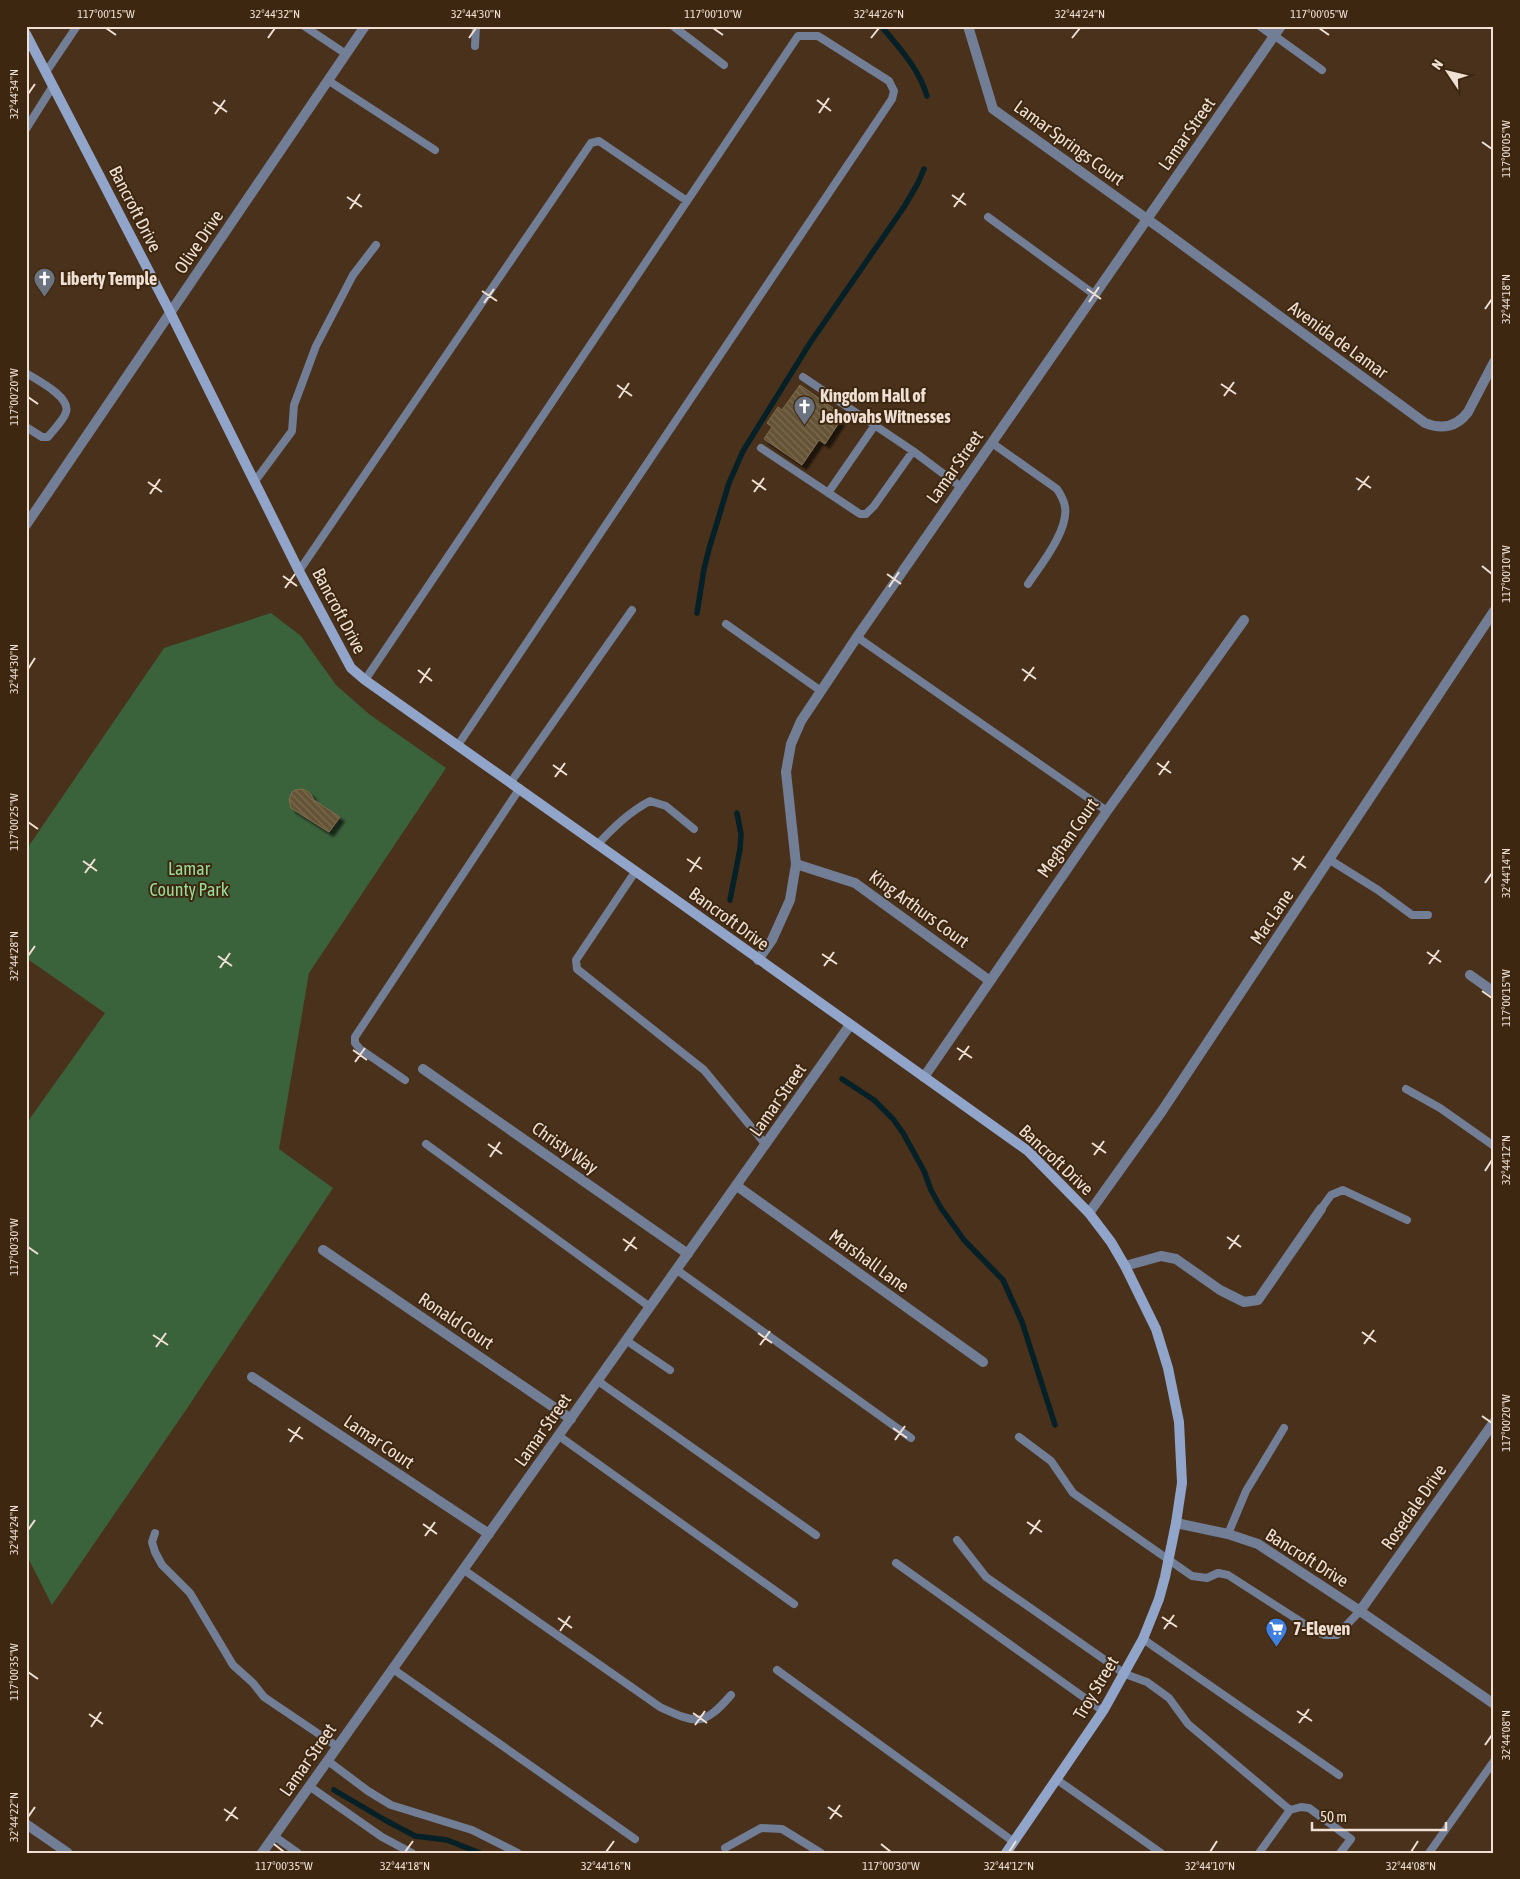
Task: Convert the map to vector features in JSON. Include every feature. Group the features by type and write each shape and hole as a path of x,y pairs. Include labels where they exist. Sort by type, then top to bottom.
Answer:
{"main road":[{"name":"Bancroft Drive","path":"26,34 170,312 300,571 352,668 365,680 520,788 597,845 1028,1151 1089,1214 1111,1242 1125,1266 1156,1329 1168,1368 1179,1422 1182,1483 1176,1523"},
{"name":"Troy Street","path":"1011,1849 1103,1711 1143,1639 1159,1599 1176,1523"}],"street":[{"name":"Olive Drive","path":"26,525 365,26"},
{"name":"Lamar Springs Court","path":"968,26 993,109 1147,220"},
{"path":"1260,26 1275,36"},
{"name":"Lamar Street","path":"758,960 772,940 790,900 796,864 786,768 791,744 801,721 857,636 1281,26"},
{"name":"Avenida de Lamar","path":"1147,220 1426,423 1441,427 1457,423 1463,419 1494,362"},
{"name":"Mac Lane","path":"1089,1214 1162,1111 1494,611"},
{"name":"Meghan Court","path":"924,1077 1107,811 1244,620"},
{"name":"King Arthurs Court","path":"796,864 855,883 990,981"},
{"path":"1470,975 1494,992"},
{"name":"Lamar Street","path":"262,1853 850,1025"},
{"name":"Christy Way","path":"423,1068 688,1254"},
{"name":"Marshall Lane","path":"737,1186 982,1362"},
{"path":"1125,1266 1161,1256 1176,1259 1214,1286 1244,1302 1258,1300 1321,1209"},
{"name":"Ronald Court","path":"323,1250 571,1419"},
{"name":"Lamar Court","path":"252,1377 489,1534"},
{"name":"Rosedale Drive","path":"1360,1611 1494,1422"},
{"name":"Bancroft Drive","path":"1176,1523 1228,1534 1258,1544 1360,1611 1494,1704"},
{"path":"26,1824 68,1853"}],"lane":[{"path":"46,72 77,26"},
{"path":"304,26 346,54"},
{"path":"474,46 476,26"},
{"path":"673,26 724,65"},
{"path":"365,680 798,36 818,36 889,80 894,91 892,99 458,745"},
{"path":"1275,36 1322,70"},
{"path":"329,81 435,150"},
{"path":"26,129 53,86"},
{"path":"300,571 591,143 599,141 687,201"},
{"path":"988,217 1095,295"},
{"path":"254,481 292,431 294,405 316,346 353,276 376,245"},
{"path":"26,373 62,398 67,404 66,412 48,437 42,437 26,427"},
{"path":"803,377 875,424 962,487"},
{"path":"828,493 875,424"},
{"path":"992,443 1057,489 1063,498 1066,509 1063,524 1056,541 1028,584"},
{"path":"760,448 860,514 866,514 874,506 912,451"},
{"path":"511,782 632,610"},
{"path":"726,624 821,691"},
{"path":"857,636 1107,811"},
{"path":"405,1080 360,1049 355,1043 355,1036 520,788"},
{"path":"597,845 636,808 650,801 666,806 694,829"},
{"path":"1330,860 1378,890 1412,915 1428,915"},
{"path":"635,872 576,960 577,969 704,1070 766,1145"},
{"path":"1406,1089 1440,1108 1494,1146"},
{"path":"426,1144 650,1307"},
{"path":"1321,1209 1331,1195 1343,1190 1407,1220"},
{"path":"677,1270 911,1438"},
{"path":"627,1340 670,1370"},
{"path":"598,1381 816,1535"},
{"path":"1228,1534 1246,1491 1284,1428"},
{"path":"559,1436 794,1604"},
{"path":"1019,1437 1051,1461 1073,1493 1192,1576 1207,1578 1218,1573 1228,1574 1316,1632 1325,1635 1337,1635 1360,1611"},
{"path":"155,1533 152,1542 162,1565 190,1593 233,1665 253,1683 264,1698 338,1747"},
{"path":"957,1540 986,1577 1125,1674 1147,1682 1169,1698 1188,1724 1290,1810"},
{"path":"896,1563 1103,1711"},
{"path":"464,1570 660,1706 685,1719 701,1720 717,1710 731,1695"},
{"path":"1143,1639 1339,1775"},
{"path":"393,1669 635,1839"},
{"path":"777,1670 1011,1849"},
{"path":"328,1761 368,1791 391,1805 472,1830 518,1853"},
{"path":"1428,1853 1494,1761"},
{"path":"1056,1779 1161,1853"},
{"path":"309,1786 382,1836 412,1853"},
{"path":"1259,1853 1290,1810 1301,1806 1308,1808 1351,1839 1340,1853"},
{"path":"725,1848 761,1828 782,1829 820,1853"},
{"path":"274,1836 298,1853"}],"green space":[{"name":"Lamar County Park","path":"271,613 301,636 336,685 369,714 446,768 309,973 279,1149 333,1188 188,1407 52,1605 26,1554 26,1124 105,1013 26,958 26,850 164,648"}],"building":[{"name":"Kingdom Hall of Jehovahs Witnesses","path":"800,385 840,413 836,418 840,421 825,444 819,440 802,465 764,439 772,427 767,423 778,407 782,410"},
{"path":"303,789 310,793 314,800 340,817 329,832 291,808 289,800 292,792"}],"waterway":[{"path":"881,26 914,68 927,96"},
{"path":"697,613 709,549 729,483 743,451 810,343 904,207 924,169"},
{"path":"730,900 740,849 741,834 737,813"},
{"path":"842,1079 874,1100 893,1119 924,1171 931,1190 941,1208 964,1240 1003,1280 1022,1322 1055,1425"},
{"path":"334,1790 415,1836 447,1840 480,1853"}],"place":[{"name":"Liberty Temple","path":"44,298"},
{"name":"Kingdom Hall of Jehovahs Witnesses","path":"804,425"},
{"name":"7-Eleven","path":"1277,1648"}]}
